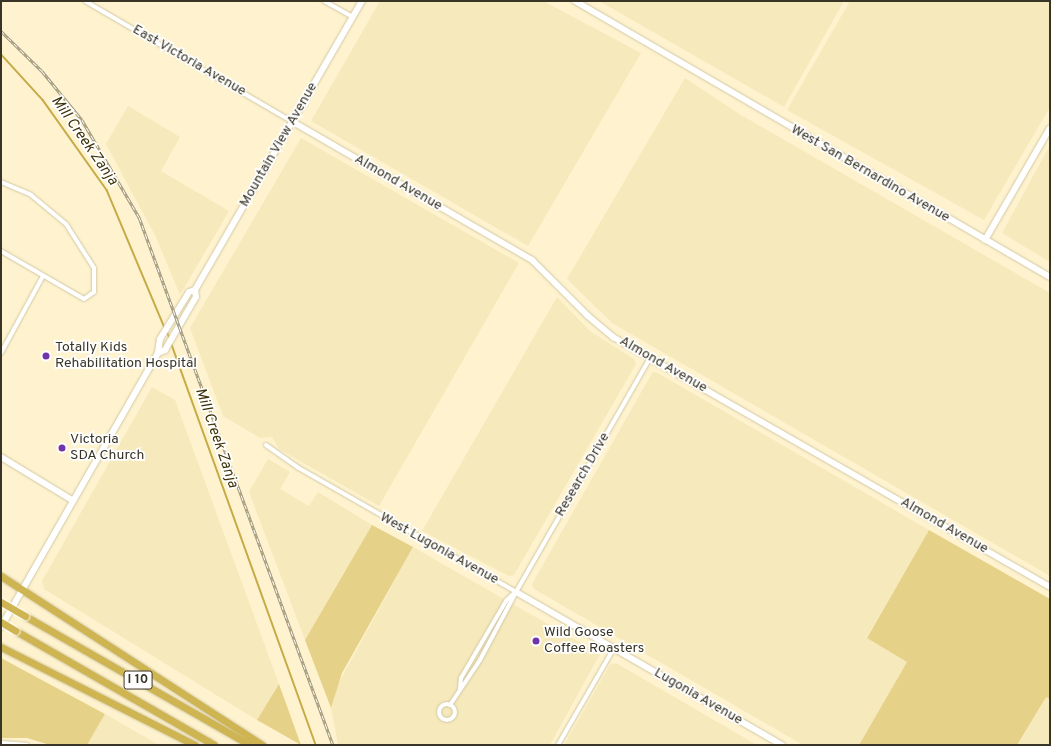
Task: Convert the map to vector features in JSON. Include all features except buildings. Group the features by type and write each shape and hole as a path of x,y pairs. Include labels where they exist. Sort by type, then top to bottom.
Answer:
{"highway":[{"path":"1,576 262,745"},
{"name":"I 10","path":"1,602 250,745"},
{"name":"I 10","path":"1,622 214,745"},
{"path":"1,647 195,745"}],"street":[{"name":"East Victoria Avenue","path":"85,1 293,122"},
{"path":"324,1 353,17"},
{"name":"Mountain View Avenue","path":"158,354 165,350 196,296 195,290 362,1"},
{"name":"West San Bernardino Avenue","path":"575,1 692,67 984,240 1050,277"},
{"name":"Almond Avenue","path":"293,122 532,260 596,324 650,358 1050,587"},
{"path":"984,240 1050,128"},
{"path":"1,182 40,201 73,232 96,274 94,292 88,299 43,276 1,251"},
{"path":"1,353 43,276"},
{"name":"Mountain View Avenue","path":"1,627 72,500 158,354 160,339 188,292 195,290"},
{"name":"Research Drive","path":"450,705 480,660 516,592 650,358"},
{"name":"West Lugonia Avenue","path":"266,445 296,467 614,648"},
{"path":"1,457 72,500"},
{"name":"Research Drive","path":"460,689 461,678 506,601 516,592"},
{"path":"558,745 614,648"},
{"name":"Lugonia Avenue","path":"614,648 782,745"},
{"path":"1,743 28,745"}],"shaded area":[{"path":"380,1 543,1 641,53 528,246 311,121"},
{"path":"599,1 844,1 784,107"},
{"path":"850,1 1050,1 1050,107 984,220 787,110"},
{"path":"685,78 741,115 1050,293 1050,576 612,323 567,279"},
{"path":"128,106 180,137 161,171 229,211 180,295 156,237 106,144"},
{"path":"301,138 519,263 379,506 279,449 272,437 260,438 223,416 190,328"},
{"path":"1050,145 1050,262 1002,233"},
{"path":"557,297 590,331 634,359 636,364 514,575 509,576 422,531"},
{"path":"656,372 929,530 867,637 907,662 859,745 803,745 534,589 532,584 652,373"},
{"path":"152,387 175,400 279,684 257,720 44,589 42,581"},
{"path":"268,459 290,472 280,489 309,506 318,492 372,525 305,640 249,492"},
{"path":"372,525 413,547 342,673 331,708 305,640"},
{"path":"929,530 1050,599 1050,699 1046,697 1017,745 859,745 907,662 867,638"},
{"path":"413,547 600,654 550,745 338,745 331,708 338,684"},
{"path":"1,658 105,714 87,745 50,745 27,738 1,738"},
{"path":"616,663 757,745 564,745 610,665"},
{"path":"279,684 301,745 257,720"},
{"path":"1046,696 1050,699 1050,745 1017,745"},
{"path":"105,714 159,745 87,745"}],"waterway":[{"name":"Mill Creek Zanja","path":"1,54 43,100 107,190 165,328"},
{"name":"Mill Creek Zanja","path":"167,331 170,339"},
{"name":"Mill Creek Zanja","path":"171,342 316,745"}],"railway":[{"path":"1,31 42,71 82,120 139,217 333,745"}],"place":[{"name":"Totally Kids Rehabilitation Hospital","path":"46,356"},
{"name":"Victoria SDA Church","path":"62,448"},
{"name":"Wild Goose Coffee Roasters","path":"536,641"}]}
